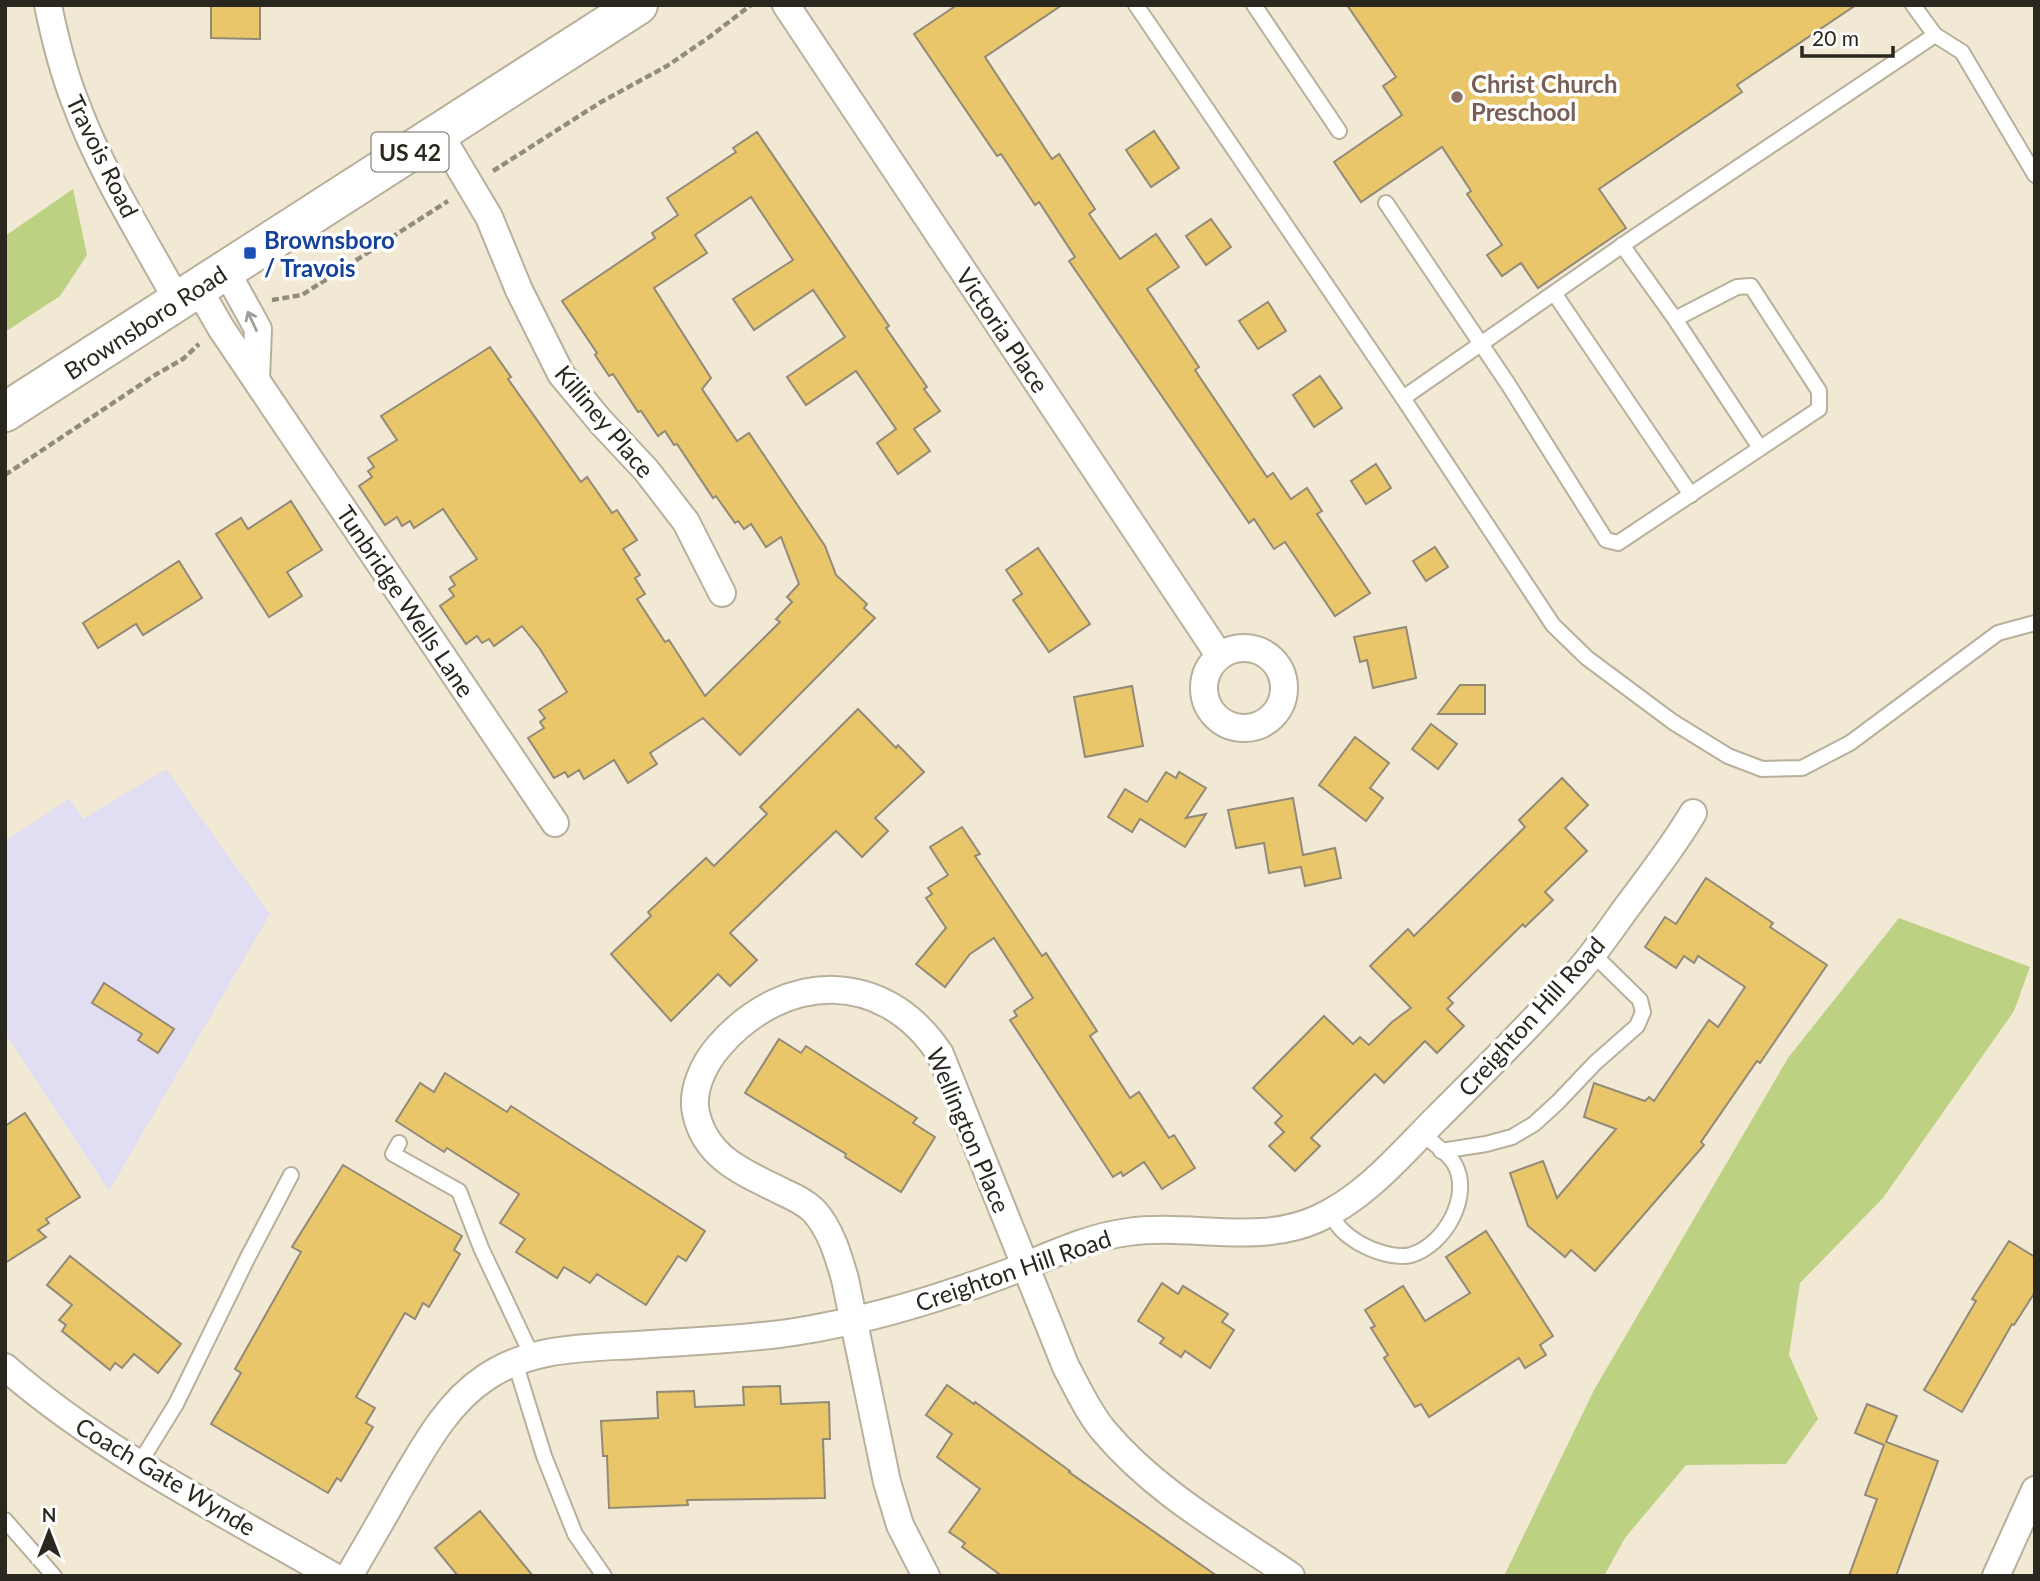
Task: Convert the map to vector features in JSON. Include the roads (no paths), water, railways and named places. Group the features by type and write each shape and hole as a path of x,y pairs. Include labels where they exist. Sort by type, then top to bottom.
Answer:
{"main road":[{"name":"Brownsboro Road","path":"5,412 638,5"}],"street":[{"name":"Travois Road","path":"48,5 59,56 98,156 200,286"},
{"name":"Victoria Place","path":"786,5 1219,655"},
{"name":"Killiney Place","path":"439,134 489,217 519,290 561,374 646,470 686,522 722,593"},
{"path":"200,286 247,311 258,329 256,379"},
{"name":"Tunbridge Wells Lane","path":"200,286 221,328 555,823"},
{"name":"Creighton Hill Road","path":"349,1576 421,1452 448,1412 481,1381 524,1359 574,1349 794,1332 890,1311 1026,1265 1069,1247 1126,1232 1277,1231 1315,1220 1351,1201 1432,1142 1523,1032 1579,971 1679,838 1693,813"},
{"name":"Wellington Place","path":"926,1576 900,1525 887,1482 845,1279 836,1249 821,1220 802,1201 731,1167 714,1151 701,1132 695,1111 696,1090 705,1065 730,1034 764,1008 800,993 835,989 870,996 902,1012 930,1039 940,1055 1066,1367 1086,1405 1103,1429 1164,1489 1291,1576"},
{"name":"Coach Gate Wynde","path":"5,1367 33,1391 116,1451 333,1576"},
{"path":"1996,1576 2035,1490"}],"lane":[{"path":"1136,5 1553,625 1587,658 1673,722 1728,757 1762,768 1802,768 1850,743 1997,633 2035,623"},
{"path":"1254,5 1339,131"},
{"path":"1913,5 1935,35 1962,52 2035,175"},
{"path":"1402,398 1622,245 1935,35"},
{"path":"1386,203 1606,540 1618,543 1819,409 1819,391 1751,286 1737,287 1675,319"},
{"path":"1622,245 1675,319 1760,449"},
{"path":"1554,293 1691,495"},
{"path":"1432,1142 1486,1144 1512,1137 1534,1124 1595,1063 1637,1026 1643,1012 1640,1000 1592,953"},
{"path":"1331,1212 1335,1224 1350,1237 1382,1253 1411,1255 1431,1246 1456,1209 1460,1196 1460,1183 1454,1162 1432,1142"},
{"path":"399,1143 393,1154 459,1191 524,1359 544,1456 575,1534 604,1576"},
{"path":"139,1464 176,1404 248,1257 292,1175"},
{"path":"5,1520 54,1576"}],"place":[{"name":"Christ Church Preschool","path":"1457,97"},
{"name":"Brownsboro / Travois","path":"250,253"}]}
